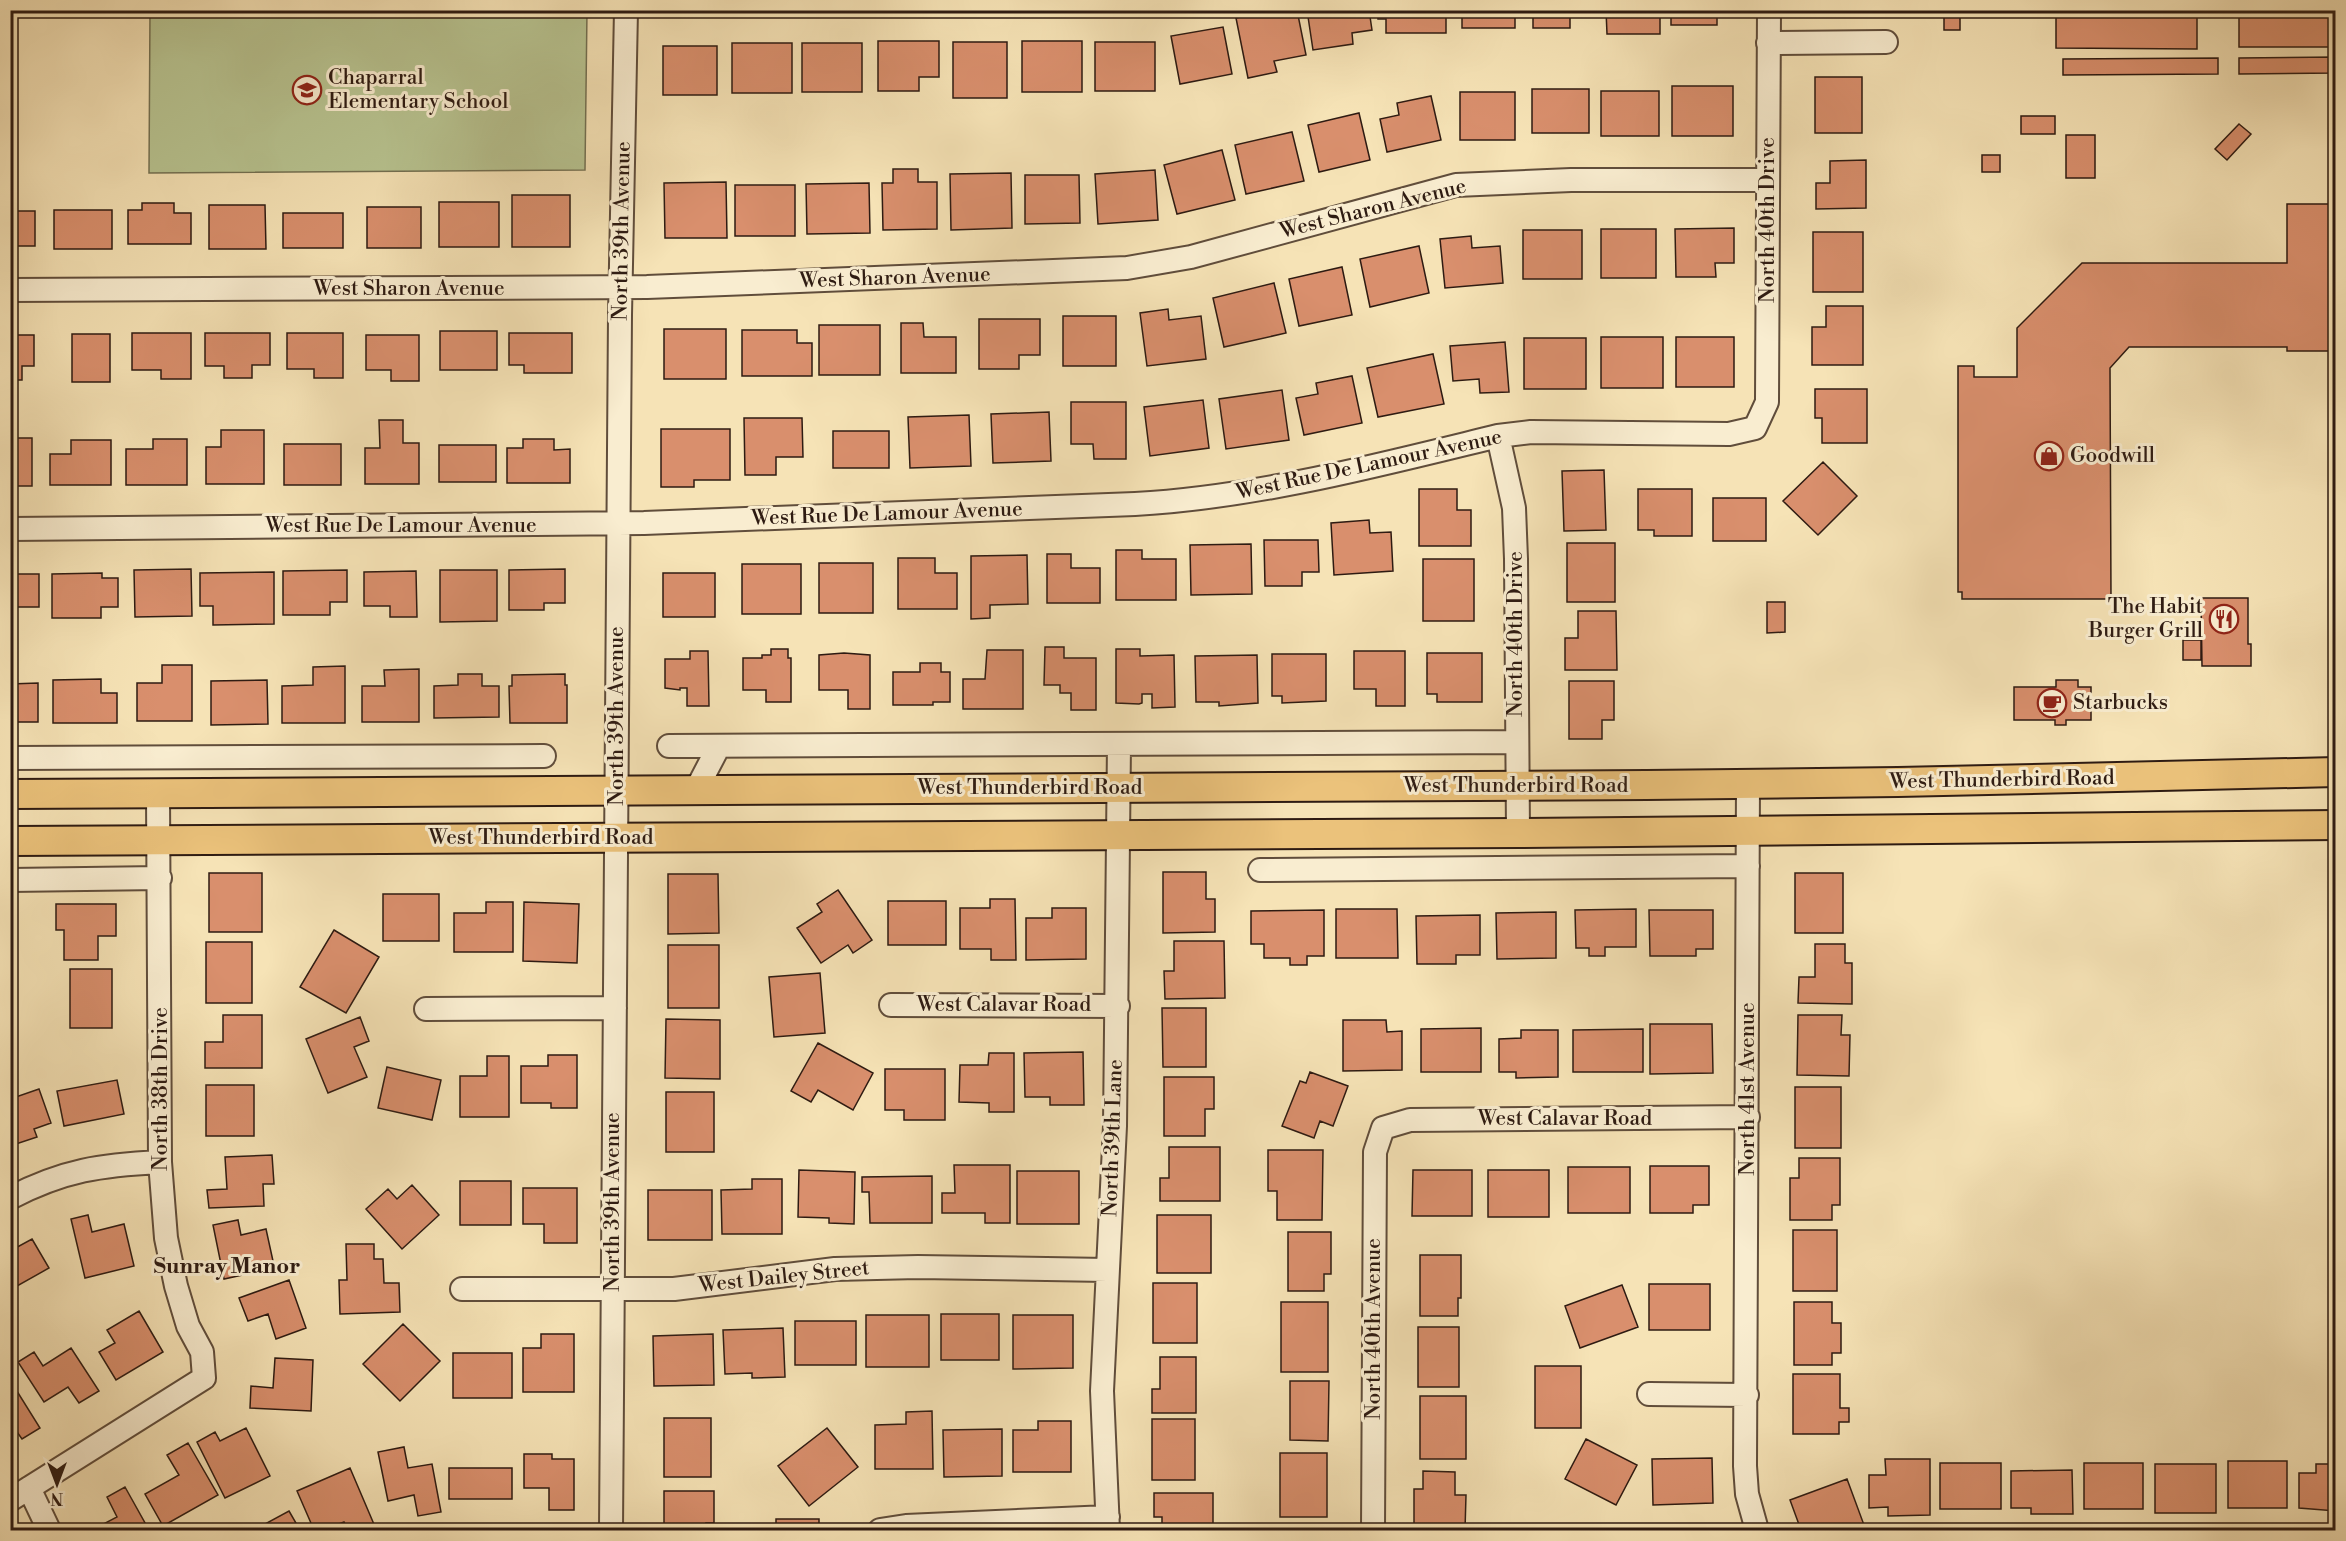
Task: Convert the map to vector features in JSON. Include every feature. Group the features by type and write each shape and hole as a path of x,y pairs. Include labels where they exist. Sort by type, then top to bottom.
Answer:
{"main road":[{"name":"West Thunderbird Road","path":"10,794 1908,782 2336,772"},
{"name":"West Thunderbird Road","path":"10,841 1518,833 2336,825"}],"street":[{"name":"North 39th Avenue","path":"611,1530 618,524 626,10"},
{"name":"North 40th Drive","path":"1755,428 1767,402 1769,10"},
{"path":"1768,43 1886,42"},
{"name":"West Sharon Avenue","path":"10,290 621,288 1127,268 1191,257 1456,185 1571,180 1768,180"},
{"name":"West Rue De Lamour Avenue","path":"10,529 618,524 1192,501 1334,474 1498,436 1531,432 1729,434 1755,428"},
{"name":"North 40th Drive","path":"1498,436 1514,508 1518,833"},
{"name":"West Thunderbird Road","path":"669,746 1517,742"},
{"name":"North 39th Lane","path":"1108,1524 1102,1391 1115,1126 1119,744"},
{"path":"696,790 719,746"},
{"path":"503,756 524,790"},
{"path":"10,758 544,756"},
{"name":"North 41st Avenue","path":"1748,783 1745,1466 1747,1494 1756,1530"},
{"name":"North 38th Drive","path":"20,1494 204,1378 202,1352 188,1326 176,1286 166,1238 160,1162 158,794"},
{"path":"1287,834 1314,869"},
{"path":"1260,870 1748,866"},
{"path":"10,880 160,878"},
{"name":"West Calavar Road","path":"891,1005 1118,1006"},
{"path":"426,1009 615,1008"},
{"name":"West Calavar Road","path":"1383,1128 1410,1120 1748,1117"},
{"name":"North 40th Avenue","path":"1373,1530 1375,1152 1383,1128"},
{"path":"10,1198 60,1175 97,1167 160,1162"},
{"name":"West Dailey Street","path":"462,1289 674,1288 835,1269 918,1267 1107,1270"},
{"path":"1649,1394 1747,1395"},
{"path":"20,1494 49,1530"},
{"path":"880,1530 906,1526 1108,1524"}],"green space":[{"name":"Chaparral Elementary School","path":"150,11 587,11 585,170 149,173"}],"building":[{"path":"1274,10 1297,10 1306,55 1274,61 1277,72 1248,78 1236,18"},
{"path":"1307,10 1369,10 1372,30 1352,33 1353,44 1313,50"},
{"path":"1378,10 1446,10 1446,33 1386,33 1386,19 1378,19"},
{"path":"1462,10 1515,10 1515,28 1462,28"},
{"path":"1533,10 1593,10 1593,16 1570,16 1570,28 1533,28"},
{"path":"1606,10 1660,10 1660,34 1607,34"},
{"path":"1671,10 1736,11 1717,11 1717,25 1671,25"},
{"path":"1944,10 1960,10 1960,30 1944,30"},
{"path":"1969,10 2018,10 2018,15 1969,15"},
{"path":"2056,10 2197,10 2197,49 2056,48"},
{"path":"2239,10 2336,10 2336,47 2239,47"},
{"path":"1223,27 1232,74 1180,84 1171,36"},
{"path":"878,41 939,41 939,77 919,77 919,91 878,91"},
{"path":"1022,41 1082,41 1082,92 1022,92"},
{"path":"953,42 1007,42 1007,98 953,98"},
{"path":"1095,42 1155,42 1155,91 1095,91"},
{"path":"732,43 792,43 792,93 732,93"},
{"path":"802,43 862,43 862,92 802,92"},
{"path":"663,46 717,46 717,95 663,95"},
{"path":"2336,57 2336,73 2239,74 2239,58"},
{"path":"2218,58 2218,74 2063,75 2063,59"},
{"path":"1815,77 1862,77 1862,133 1815,133"},
{"path":"1672,86 1733,86 1733,136 1672,136"},
{"path":"1532,89 1589,89 1589,133 1532,133"},
{"path":"1601,91 1659,91 1659,136 1601,136"},
{"path":"1460,92 1515,92 1515,140 1460,140"},
{"path":"1431,96 1441,140 1387,152 1380,119 1399,115 1397,103"},
{"path":"1359,113 1370,160 1319,172 1308,125"},
{"path":"2021,116 2055,116 2055,134 2021,134"},
{"path":"2239,124 2251,134 2227,160 2215,149"},
{"path":"1292,132 1304,181 1246,194 1235,145"},
{"path":"2066,135 2095,135 2095,178 2066,178"},
{"path":"1222,150 1235,200 1177,214 1164,165"},
{"path":"1982,155 2000,155 2000,172 1982,172"},
{"path":"1866,160 1866,208 1816,209 1816,183 1830,183 1830,161"},
{"path":"893,169 918,169 918,182 937,182 937,229 883,230 882,183 893,183"},
{"path":"1155,170 1158,220 1098,224 1095,174"},
{"path":"1011,173 1012,228 951,230 950,174"},
{"path":"1025,175 1079,175 1080,223 1025,224"},
{"path":"726,182 727,238 665,238 664,183"},
{"path":"869,183 870,233 807,234 806,184"},
{"path":"735,185 795,185 795,236 735,236"},
{"path":"512,195 570,195 570,247 512,247"},
{"path":"439,202 499,202 499,247 439,247"},
{"path":"142,203 174,203 174,213 191,213 191,244 128,244 128,210 142,210"},
{"path":"2287,204 2336,204 2336,351 2287,351 2287,347 2129,347 2110,368 2111,599 1962,599 1962,592 1958,592 1958,366 1974,366 1974,377 2017,377 2017,328 2082,263 2287,263"},
{"path":"209,205 265,205 266,249 209,249"},
{"path":"367,207 421,207 421,248 367,248"},
{"path":"54,210 112,210 112,249 54,249"},
{"path":"10,211 35,211 35,246 10,246"},
{"path":"283,213 343,213 343,248 283,248"},
{"path":"1734,228 1734,263 1715,263 1716,277 1676,277 1675,229"},
{"path":"1601,229 1656,229 1656,278 1601,278"},
{"path":"1523,230 1582,230 1582,279 1523,279"},
{"path":"1813,232 1863,232 1863,292 1813,292"},
{"path":"1471,236 1472,248 1500,246 1503,283 1445,288 1440,239"},
{"path":"1419,246 1429,293 1370,307 1360,259"},
{"path":"1342,267 1352,315 1299,326 1289,279"},
{"path":"1274,283 1286,333 1224,347 1213,298"},
{"path":"1826,306 1863,306 1863,365 1812,365 1812,327 1826,327"},
{"path":"1168,309 1169,320 1201,316 1206,359 1147,366 1140,313"},
{"path":"1063,316 1116,316 1116,366 1063,366"},
{"path":"979,319 1040,319 1040,355 1019,355 1019,369 979,369"},
{"path":"901,323 923,323 924,337 956,337 956,373 901,373"},
{"path":"819,325 880,325 880,375 819,375"},
{"path":"664,329 726,329 726,379 664,379"},
{"path":"742,330 797,330 797,343 812,343 812,376 742,376"},
{"path":"440,331 497,331 497,370 440,370"},
{"path":"132,333 191,333 191,379 161,379 161,370 132,370"},
{"path":"205,333 270,333 270,365 252,365 252,378 224,378 224,366 205,366"},
{"path":"287,333 343,333 343,378 314,378 314,369 287,369"},
{"path":"509,333 572,333 572,373 524,373 524,365 509,365"},
{"path":"72,334 110,334 110,382 72,382"},
{"path":"10,335 34,335 34,366 22,366 22,380 10,380"},
{"path":"366,335 419,335 419,381 391,381 391,370 366,370"},
{"path":"1601,337 1663,337 1663,388 1601,388"},
{"path":"1676,337 1734,337 1734,387 1676,387"},
{"path":"1524,338 1586,338 1586,389 1524,389"},
{"path":"1505,342 1509,392 1480,393 1479,379 1453,381 1450,346"},
{"path":"1433,354 1444,404 1378,417 1367,368"},
{"path":"1352,376 1362,423 1304,435 1296,398 1318,394 1316,383"},
{"path":"1815,389 1867,389 1867,443 1822,443 1822,418 1815,418"},
{"path":"1282,390 1289,440 1226,449 1219,399"},
{"path":"1203,400 1209,448 1150,456 1144,407"},
{"path":"1071,402 1126,402 1126,459 1094,459 1093,444 1071,444"},
{"path":"1049,412 1051,461 993,463 991,414"},
{"path":"969,415 971,466 910,468 908,417"},
{"path":"744,418 802,418 803,457 776,457 776,475 745,475"},
{"path":"379,420 403,420 403,443 419,443 419,484 365,484 365,448 380,448"},
{"path":"661,429 730,429 730,480 694,480 694,487 661,487"},
{"path":"221,430 264,430 264,484 206,484 206,447 221,447"},
{"path":"833,431 889,431 889,468 833,468"},
{"path":"10,438 32,438 32,486 10,486"},
{"path":"153,439 187,439 187,485 126,485 126,449 153,449"},
{"path":"523,439 554,439 554,450 570,449 570,483 507,483 507,448 523,448"},
{"path":"71,440 111,440 111,485 50,485 50,454 71,454"},
{"path":"284,444 341,444 341,485 284,485"},
{"path":"439,445 496,445 496,482 439,482"},
{"path":"1823,462 1857,496 1818,535 1783,501"},
{"path":"1604,470 1606,530 1564,531 1562,471"},
{"path":"1419,489 1457,489 1457,510 1471,510 1471,546 1419,546"},
{"path":"1638,489 1692,489 1692,536 1654,536 1654,530 1638,530"},
{"path":"1713,498 1766,498 1766,541 1713,541"},
{"path":"1369,520 1370,533 1391,532 1393,571 1334,575 1331,523"},
{"path":"1264,540 1318,540 1319,572 1302,572 1302,586 1265,586"},
{"path":"1567,543 1615,543 1615,602 1567,602"},
{"path":"1251,544 1252,594 1191,595 1190,545"},
{"path":"1116,550 1142,550 1142,559 1176,559 1176,600 1116,600"},
{"path":"1047,554 1071,554 1071,568 1100,568 1100,603 1047,603"},
{"path":"1027,555 1028,604 990,605 990,618 971,619 971,556"},
{"path":"898,558 935,558 935,573 957,573 957,609 898,609"},
{"path":"1423,559 1474,559 1474,621 1423,621"},
{"path":"819,563 873,563 873,613 819,613"},
{"path":"742,564 801,564 801,614 742,614"},
{"path":"191,569 192,616 135,617 134,570"},
{"path":"565,569 565,603 544,603 544,610 509,610 509,570"},
{"path":"347,570 347,602 330,602 330,615 283,615 283,571"},
{"path":"440,570 497,570 497,621 440,622"},
{"path":"416,571 417,617 390,617 390,606 364,606 364,572"},
{"path":"274,572 274,624 213,625 213,606 200,606 200,573"},
{"path":"102,573 102,578 118,578 118,607 101,607 101,618 52,618 52,574"},
{"path":"663,573 715,573 715,617 663,617"},
{"path":"10,574 39,574 39,607 10,607"},
{"name":"The Habit Burger Grill","path":"2201,598 2248,598 2248,644 2251,644 2251,666 2202,666"},
{"path":"1767,602 1785,602 1785,632 1767,633"},
{"path":"1578,611 1616,611 1617,670 1565,670 1565,638 1578,638"},
{"path":"2183,640 2201,640 2201,660 2183,660"},
{"path":"1045,647 1064,647 1064,658 1096,658 1096,710 1071,710 1071,693 1060,693 1060,685 1044,685"},
{"path":"771,649 788,649 788,658 791,658 791,702 766,702 766,690 743,690 743,658 762,658 762,655 771,655"},
{"path":"1116,649 1140,649 1140,656 1174,655 1175,707 1152,708 1152,694 1142,694 1142,703 1139,704 1116,703"},
{"path":"987,650 1023,650 1023,709 963,709 963,679 985,679"},
{"path":"690,651 708,651 709,706 687,706 687,688 680,688 680,690 665,688 665,659 690,659"},
{"path":"1354,651 1405,651 1405,706 1376,706 1376,689 1354,689"},
{"path":"844,653 870,655 870,709 848,709 848,690 819,690 819,655"},
{"path":"1427,653 1482,653 1482,702 1437,702 1437,694 1427,694"},
{"path":"1272,654 1326,654 1326,701 1282,703 1282,696 1272,696"},
{"path":"1257,655 1258,703 1219,706 1219,702 1196,702 1195,656"},
{"path":"920,663 941,663 941,672 950,672 950,702 933,702 933,705 893,705 893,672 920,672"},
{"path":"162,665 192,665 192,721 137,721 137,683 162,683"},
{"path":"345,666 345,723 282,723 282,686 313,685 313,667"},
{"path":"419,669 419,722 362,722 362,686 385,686 384,670"},
{"path":"458,674 482,674 482,686 499,686 499,717 434,718 434,686 458,685"},
{"path":"565,674 567,723 510,723 509,686 512,686 512,675"},
{"path":"101,679 101,693 117,693 117,723 53,723 53,680"},
{"path":"267,680 268,724 211,725 211,681"},
{"name":"Starbucks","path":"2056,680 2078,680 2078,687 2091,687 2091,720 2066,720 2066,725 2055,725 2055,720 2014,720 2014,687 2056,687"},
{"path":"1569,681 1614,681 1614,720 1602,720 1602,739 1569,739"},
{"path":"38,683 38,722 10,722 10,684"},
{"path":"1163,872 1206,872 1206,899 1215,899 1215,932 1163,933"},
{"path":"209,873 262,873 262,932 209,932"},
{"path":"1795,873 1843,873 1843,933 1795,933"},
{"path":"668,874 718,874 719,933 668,934"},
{"path":"838,890 872,940 853,953 848,945 821,963 797,928 822,912 817,904"},
{"path":"383,894 439,894 439,941 383,941"},
{"path":"990,899 1015,899 1016,960 991,960 991,949 960,949 960,908 990,908"},
{"path":"888,901 946,901 946,945 888,945"},
{"path":"486,902 513,902 513,952 454,952 454,913 486,913"},
{"path":"524,902 579,904 577,963 523,961"},
{"path":"56,904 116,904 116,936 98,936 98,960 64,960 64,930 56,930"},
{"path":"1052,908 1086,908 1086,959 1026,960 1026,918 1052,918"},
{"path":"1336,909 1397,909 1398,958 1336,958"},
{"path":"1636,909 1636,947 1605,947 1605,956 1589,956 1589,948 1576,948 1575,910"},
{"path":"1324,910 1324,956 1307,956 1307,965 1290,965 1290,958 1264,958 1264,944 1251,944 1251,911"},
{"path":"1649,910 1713,910 1713,949 1696,949 1696,956 1650,956"},
{"path":"1556,912 1556,958 1497,959 1496,913"},
{"path":"1480,915 1480,955 1456,955 1456,964 1417,964 1416,916"},
{"path":"334,930 379,957 346,1013 300,987"},
{"path":"1174,941 1224,941 1225,998 1165,999 1164,971 1174,971"},
{"path":"206,942 252,942 252,1003 206,1003"},
{"path":"1815,944 1845,944 1845,963 1852,963 1852,1004 1798,1003 1799,977 1815,977"},
{"path":"668,945 719,945 719,1008 668,1008"},
{"path":"70,969 112,969 112,1028 70,1028"},
{"path":"820,973 825,1033 774,1037 769,977"},
{"path":"1162,1008 1206,1008 1206,1067 1163,1067"},
{"path":"223,1015 262,1015 262,1068 205,1068 205,1042 223,1042"},
{"path":"1798,1015 1842,1015 1841,1035 1850,1035 1849,1076 1797,1075"},
{"path":"360,1017 369,1041 354,1047 367,1077 328,1093 306,1039"},
{"path":"666,1019 720,1020 720,1079 665,1078"},
{"path":"1343,1020 1386,1020 1387,1032 1402,1031 1402,1070 1343,1071"},
{"path":"1650,1024 1712,1024 1713,1073 1650,1074"},
{"path":"1481,1028 1481,1072 1421,1072 1421,1029"},
{"path":"1643,1029 1643,1072 1573,1072 1573,1030"},
{"path":"1521,1030 1558,1030 1558,1077 1516,1078 1516,1072 1499,1072 1499,1039 1521,1038"},
{"path":"818,1043 873,1073 853,1110 818,1090 811,1102 791,1091"},
{"path":"1083,1052 1084,1105 1050,1105 1050,1097 1025,1097 1024,1053"},
{"path":"989,1053 1014,1053 1014,1112 989,1112 989,1103 959,1102 960,1065 988,1065"},
{"path":"548,1055 577,1055 577,1108 551,1108 551,1103 521,1103 521,1066 548,1066"},
{"path":"487,1056 509,1056 509,1117 460,1117 460,1076 487,1076"},
{"path":"387,1067 441,1080 432,1120 378,1108"},
{"path":"885,1069 945,1069 945,1120 904,1120 904,1110 885,1110"},
{"path":"1310,1072 1348,1086 1333,1126 1320,1121 1314,1138 1282,1126 1300,1081 1306,1083"},
{"path":"1164,1077 1214,1077 1214,1109 1205,1109 1205,1136 1164,1136"},
{"path":"117,1080 124,1114 64,1126 57,1091"},
{"path":"206,1085 254,1085 254,1136 206,1136"},
{"path":"1795,1087 1841,1087 1841,1148 1795,1148"},
{"path":"39,1089 51,1123 34,1129 37,1137 10,1146 10,1099"},
{"path":"666,1092 714,1092 714,1152 666,1152"},
{"path":"1169,1147 1220,1147 1220,1201 1160,1201 1160,1178 1169,1178"},
{"path":"1268,1150 1323,1150 1322,1220 1277,1220 1277,1191 1268,1191"},
{"path":"272,1155 274,1184 263,1184 264,1206 209,1208 207,1190 227,1189 225,1157"},
{"path":"1799,1158 1840,1158 1840,1205 1832,1205 1832,1220 1790,1220 1790,1178 1799,1178"},
{"path":"954,1165 1010,1165 1010,1223 985,1223 985,1213 942,1213 942,1193 955,1193"},
{"path":"1650,1166 1709,1166 1709,1205 1693,1205 1693,1213 1650,1213"},
{"path":"1568,1167 1630,1167 1630,1213 1568,1213"},
{"path":"799,1170 855,1172 854,1224 829,1223 829,1218 798,1217"},
{"path":"1413,1170 1472,1170 1472,1216 1412,1216"},
{"path":"1488,1170 1549,1170 1549,1217 1488,1217"},
{"path":"1017,1171 1079,1171 1079,1224 1017,1224"},
{"path":"932,1176 932,1223 870,1223 869,1192 862,1192 862,1177"},
{"path":"752,1179 782,1179 782,1234 722,1234 721,1190 752,1189"},
{"path":"460,1181 511,1181 511,1225 460,1225"},
{"path":"412,1185 439,1215 402,1249 366,1209 388,1189 397,1199"},
{"path":"523,1188 577,1188 577,1243 544,1243 544,1224 523,1224"},
{"path":"648,1190 712,1190 712,1240 648,1240"},
{"path":"88,1215 92,1232 124,1224 134,1266 85,1278 71,1219"},
{"path":"1157,1215 1211,1215 1211,1273 1157,1273"},
{"path":"238,1220 241,1235 266,1229 273,1261 251,1266 252,1273 224,1279 213,1225"},
{"path":"1793,1230 1837,1230 1837,1291 1793,1291"},
{"path":"1288,1232 1331,1232 1331,1274 1324,1274 1324,1291 1288,1291"},
{"path":"32,1239 49,1268 10,1290 10,1251"},
{"path":"346,1244 374,1244 374,1259 383,1259 384,1283 399,1283 400,1312 340,1314 339,1280 347,1280"},
{"path":"1420,1255 1461,1255 1461,1298 1458,1298 1458,1316 1420,1316"},
{"path":"289,1280 306,1328 276,1339 268,1314 248,1321 239,1298"},
{"path":"1153,1283 1197,1283 1197,1343 1153,1343"},
{"path":"1649,1284 1710,1284 1710,1330 1649,1330"},
{"path":"1622,1285 1638,1327 1580,1348 1565,1306"},
{"path":"1281,1302 1328,1302 1328,1372 1281,1372"},
{"path":"1794,1302 1832,1302 1832,1323 1841,1323 1841,1353 1832,1353 1832,1365 1794,1365"},
{"path":"139,1311 163,1352 116,1380 99,1352 115,1343 107,1330"},
{"path":"941,1314 999,1314 999,1360 941,1360"},
{"path":"866,1315 929,1315 929,1367 866,1367"},
{"path":"1013,1315 1073,1315 1073,1368 1013,1369"},
{"path":"795,1321 856,1321 856,1365 795,1365"},
{"path":"403,1324 440,1361 400,1401 363,1364"},
{"path":"1418,1327 1459,1327 1459,1387 1418,1387"},
{"path":"783,1328 785,1377 752,1378 752,1373 725,1374 723,1330"},
{"path":"541,1334 574,1334 574,1392 523,1392 523,1348 541,1348"},
{"path":"713,1334 714,1385 654,1386 653,1336"},
{"path":"71,1348 99,1391 79,1403 68,1387 44,1402 18,1362 34,1352 43,1366"},
{"path":"453,1353 512,1353 512,1398 453,1398"},
{"path":"1160,1357 1196,1357 1196,1413 1152,1413 1152,1389 1160,1389"},
{"path":"275,1358 313,1360 311,1411 250,1408 251,1386 273,1388"},
{"path":"1535,1366 1581,1366 1581,1428 1535,1428"},
{"path":"1793,1374 1840,1374 1840,1408 1849,1408 1849,1422 1839,1422 1839,1434 1793,1434"},
{"path":"10,1380 40,1428 22,1439 10,1422"},
{"path":"1290,1381 1329,1381 1328,1441 1290,1440"},
{"path":"1420,1396 1466,1396 1466,1459 1420,1459"},
{"path":"932,1411 933,1469 875,1469 875,1425 906,1424 906,1412"},
{"path":"664,1418 711,1418 711,1477 664,1477"},
{"path":"1152,1419 1195,1419 1195,1480 1152,1480"},
{"path":"1038,1421 1071,1421 1071,1472 1013,1472 1013,1430 1038,1430"},
{"path":"246,1428 270,1476 225,1498 197,1442 215,1432 220,1441"},
{"path":"827,1428 858,1467 809,1506 778,1466"},
{"path":"1002,1429 1002,1476 944,1477 943,1430"},
{"path":"1586,1439 1637,1465 1616,1505 1565,1479"},
{"path":"188,1443 218,1495 163,1526 145,1494 179,1475 167,1455"},
{"path":"404,1447 408,1468 432,1464 441,1512 418,1516 414,1495 388,1501 378,1452"},
{"path":"1280,1453 1327,1453 1327,1517 1280,1517"},
{"path":"524,1454 552,1454 552,1459 574,1459 574,1510 549,1510 549,1488 524,1488"},
{"path":"1712,1458 1713,1503 1653,1505 1652,1459"},
{"path":"1885,1459 1930,1459 1930,1515 1888,1516 1888,1507 1869,1508 1869,1475 1886,1475"},
{"path":"2228,1461 2287,1461 2287,1508 2228,1508"},
{"path":"1940,1463 2001,1463 2001,1509 1940,1509"},
{"path":"2084,1463 2143,1463 2143,1509 2084,1509"},
{"path":"2155,1464 2216,1464 2216,1513 2155,1513"},
{"path":"2316,1464 2336,1464 2336,1511 2299,1508 2299,1473 2316,1473"},
{"path":"350,1468 376,1529 348,1530 344,1522 323,1530 314,1530 297,1491"},
{"path":"449,1468 512,1468 512,1499 449,1499"},
{"path":"2072,1470 2073,1514 2031,1514 2031,1508 2011,1508 2011,1471"},
{"path":"1423,1471 1455,1472 1455,1495 1466,1495 1465,1530 1414,1530 1414,1489 1423,1489"},
{"path":"1847,1479 1864,1525 1850,1530 1801,1530 1790,1500"},
{"path":"125,1487 149,1530 92,1530 117,1517 107,1497"},
{"path":"664,1491 714,1491 714,1523 706,1523 706,1530 664,1530"},
{"path":"1154,1493 1213,1493 1213,1530 1162,1530 1162,1517 1154,1517"},
{"path":"289,1511 300,1530 254,1530"},
{"path":"776,1519 819,1519 819,1530 776,1530"}],"place":[{"name":"Chaparral Elementary School","path":"307,90"},
{"name":"Goodwill","path":"2049,456"},
{"name":"The Habit Burger Grill","path":"2224,619"},
{"name":"Starbucks","path":"2052,703"}],"district":[{"name":"Sunray Manor","path":"227,1266"}]}
